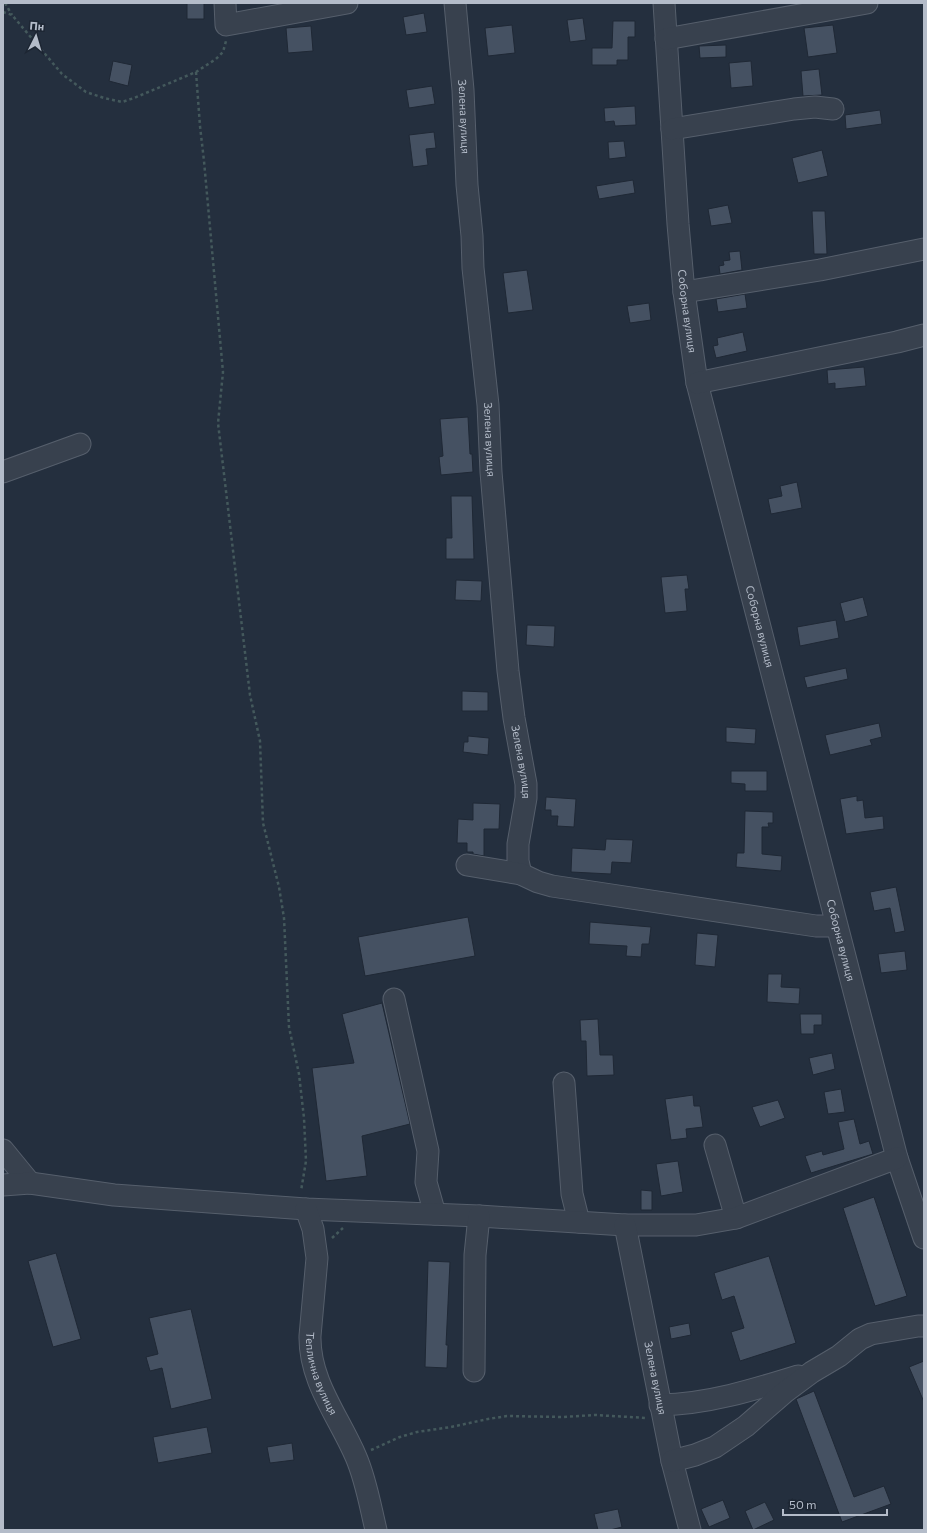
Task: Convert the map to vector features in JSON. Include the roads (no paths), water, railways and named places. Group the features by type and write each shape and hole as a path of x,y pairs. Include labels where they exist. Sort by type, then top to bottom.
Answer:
{"street":[{"path":"226,3 226,25 347,3"},
{"name":"Зелена вулиця","path":"455,3 463,90 467,185 472,236 473,268 488,405 491,472 508,671 514,718 526,784 526,798 518,844 518,861 521,874"},
{"name":"Соборна вулиця","path":"664,3 678,224 684,292 697,383 897,1158 924,1238"},
{"path":"666,38 867,3"},
{"path":"672,129 794,109 815,107 833,109"},
{"path":"684,292 820,270 924,248"},
{"path":"697,383 924,335"},
{"path":"3,472 80,444"},
{"path":"467,866 521,874 538,882 552,886 816,926 836,926"},
{"path":"394,999 428,1151 426,1182 435,1214"},
{"path":"564,1083 572,1194 579,1222"},
{"path":"714,1145 736,1218"},
{"path":"3,1150 30,1183"},
{"path":"3,1186 30,1183 114,1195 306,1209 479,1216 625,1225 696,1225 736,1218 897,1158"},
{"name":"Теплична вулиця","path":"306,1209 313,1228 317,1258 310,1336 311,1356 321,1387 356,1457 365,1481 376,1530"},
{"path":"474,1371 475,1254 479,1216"},
{"name":"Зелена вулиця","path":"625,1225 672,1461 690,1530"},
{"path":"672,1461 695,1455 715,1447 746,1426 784,1392 871,1334 924,1326"},
{"path":"662,1412 684,1404 712,1400 812,1372"}]}
